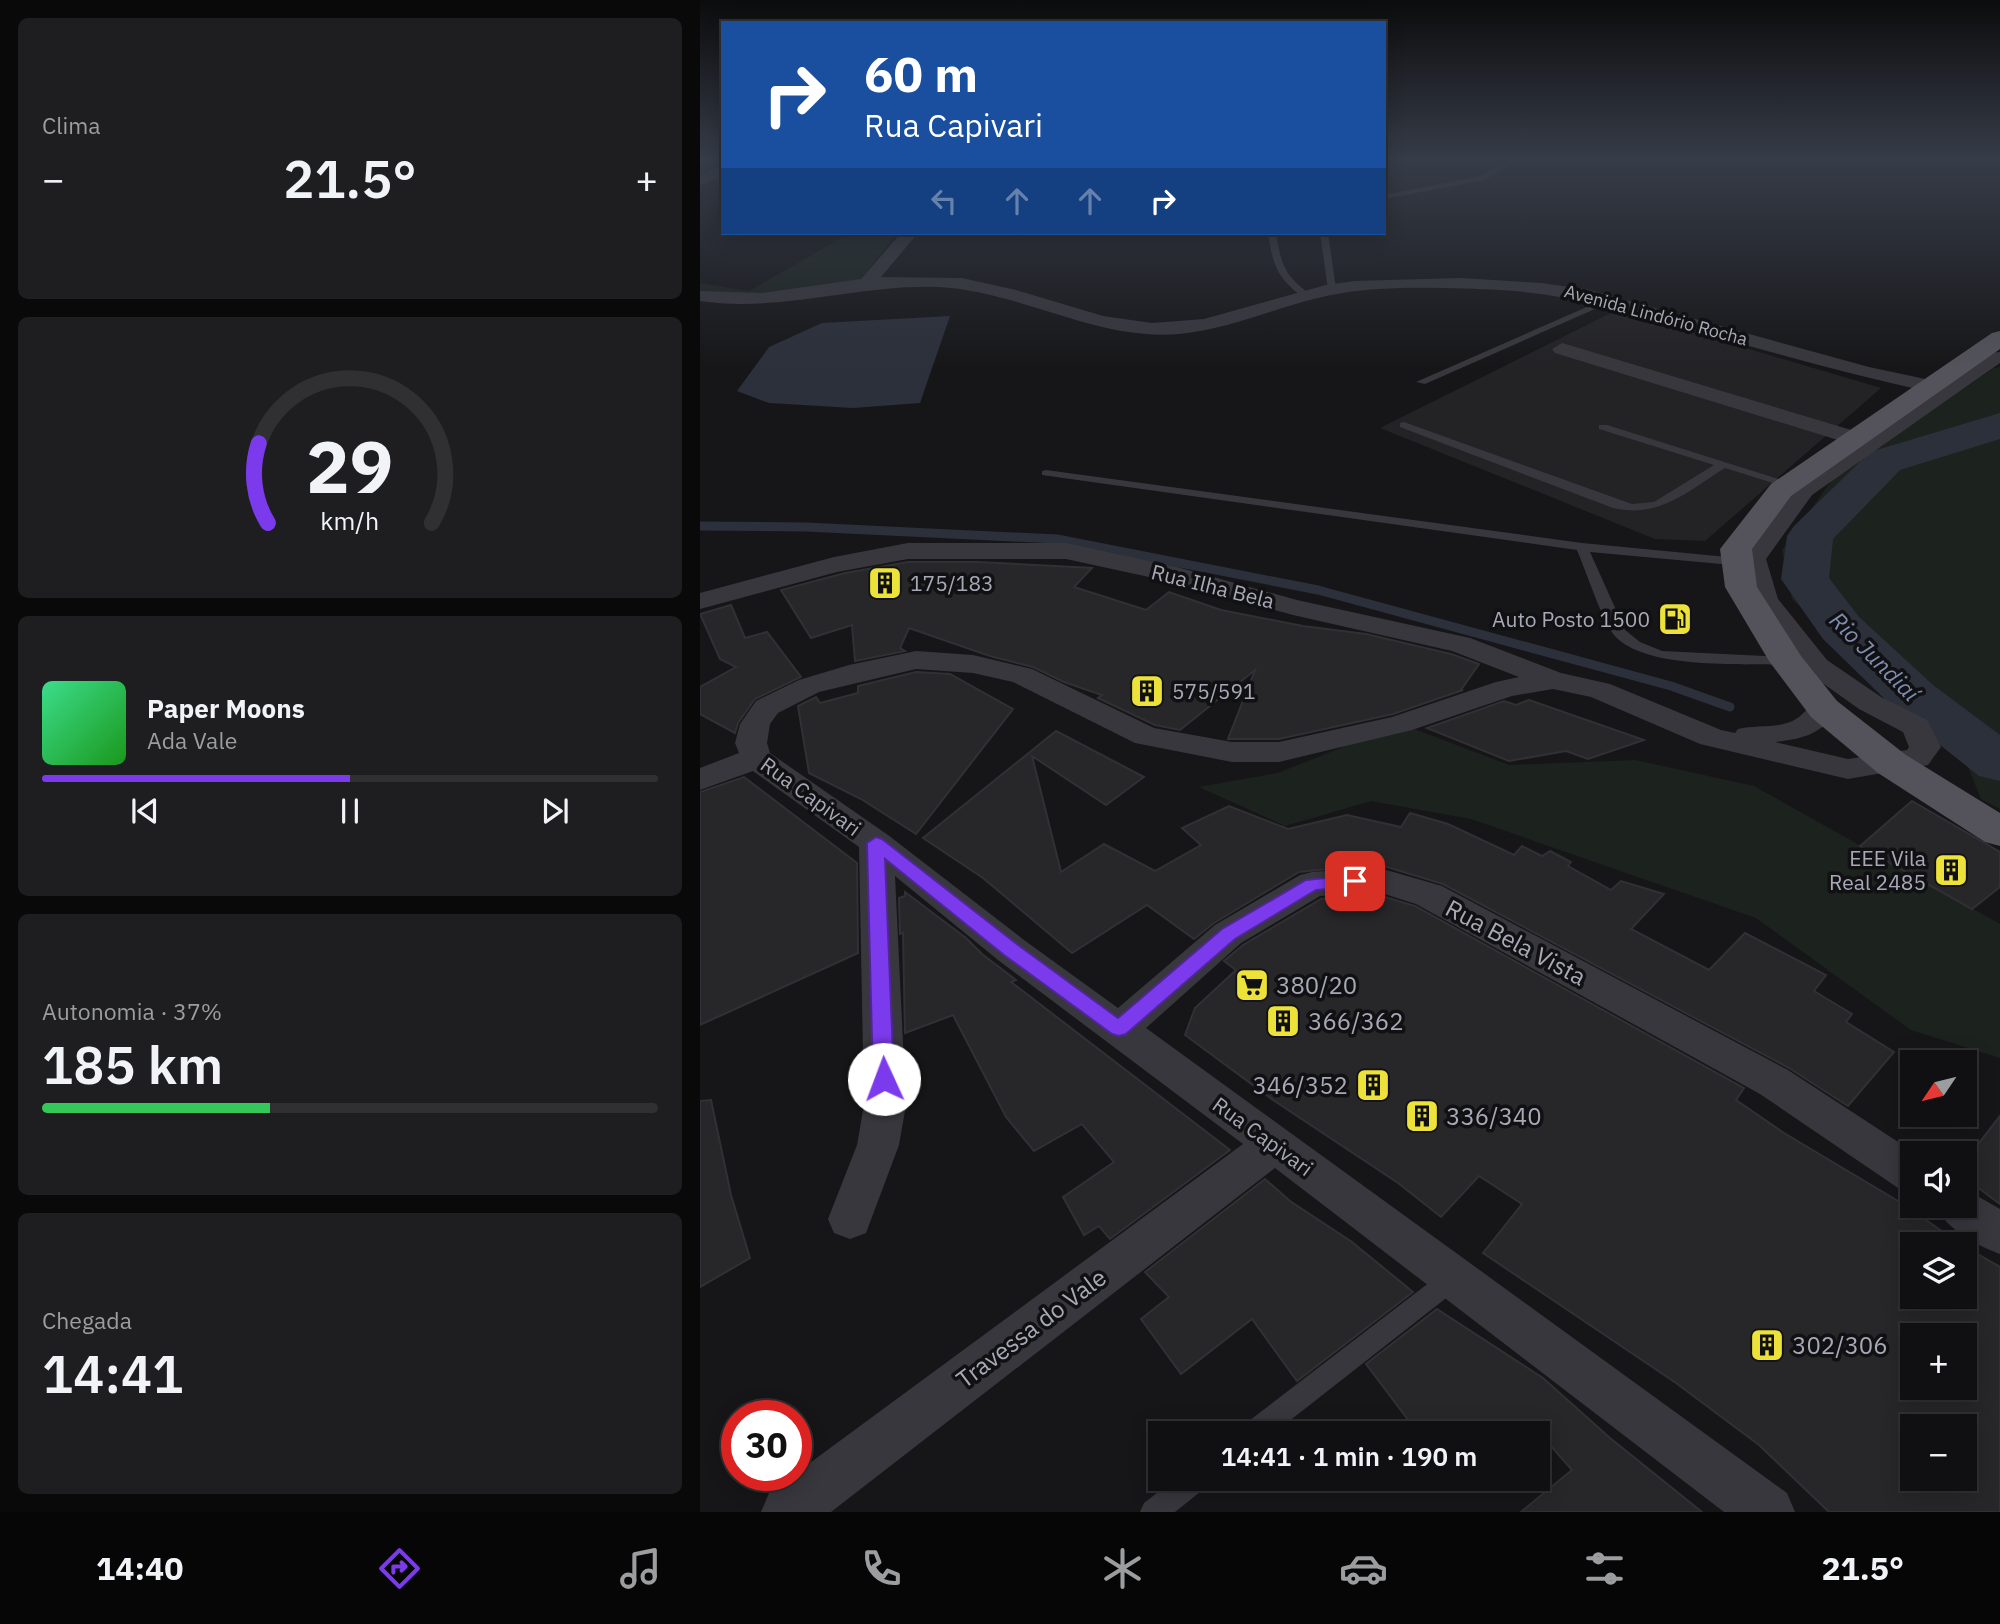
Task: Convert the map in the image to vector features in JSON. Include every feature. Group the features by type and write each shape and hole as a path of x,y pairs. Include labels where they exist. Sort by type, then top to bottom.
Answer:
{"main road":[{"path":"1994,351 1797,487 1781,490 1736,549 1746,563 1741,587 1802,664 1824,709 1892,764 2000,832"}],"street":[{"path":"866,284 908,235"},
{"name":"Avenida Lindório Rocha","path":"700,296 743,301 866,284 936,282 1012,293 1114,324 1166,330 1197,327 1355,285 1484,283 1544,287 1608,301 1866,372 1939,388"},
{"path":"1562,348 1863,441"},
{"name":"Rua Ilha Bela","path":"700,601 834,565 908,551 1066,551 1177,575 1293,607 1460,644 1553,680 1600,690 1711,737 1848,769 1917,758 1924,747 1916,727 1870,704 1802,664"},
{"name":"Rua Capivari","path":"1553,680 1506,688 1401,723 1279,752 1232,752 1146,736 1022,675 973,664 916,660 849,674 809,686 767,707 755,723 751,743 756,758 876,843 1011,950 1455,1277 1768,1512"},
{"path":"1824,709 1799,730 1839,767"},
{"name":"Rua Ilha Bela","path":"1711,737 1766,736 1799,730"},
{"path":"700,780 756,758"},
{"path":"850,1219 878,1145 885,1105 876,843"},
{"name":"Rua Bela Vista","path":"1119,1029 1228,934 1312,884 1376,879 1429,895 1774,1082 1900,1166"},
{"name":"Travessa do Vale","path":"788,1512 1274,1145"},
{"path":"1976,1218 2000,1234"}],"lane":[{"path":"1272,235 1278,269 1307,296"},
{"path":"1324,235 1332,289"},
{"path":"1421,382 1608,301"},
{"path":"1404,425 1616,505 1632,508 1657,505 1724,464"},
{"path":"1603,427 1797,487"},
{"path":"1046,473 1582,547 1746,563"},
{"path":"1582,547 1619,632 1636,645 1660,655 1802,664"},
{"path":"1269,1421 1455,1277"},
{"path":"1153,1512 1180,1491"}],"shaded area":[{"path":"847,235 895,235 860,280 740,298 700,291 700,283 749,291"},
{"path":"1617,310 1881,388 1705,541 1655,539 1380,428"},
{"path":"950,316 920,403 853,408 769,403 737,391 769,347 822,323"},
{"path":"2000,367 2000,809 1981,799 1964,757 1792,599 1782,550 1832,480 1994,368"},
{"path":"1401,724 1509,765 1635,760 1754,786 2000,924 2000,1058 1911,1030 1756,918 1471,819 1371,801 1285,826 1199,787 1278,773"}],"building":[{"path":"908,562 978,562 1092,568 1074,587 1146,610 1169,592 1221,610 1303,626 1366,634 1451,654 1479,664 1463,690 1393,714 1279,739 1228,739 1255,670 1180,730 1155,725 1098,698 1102,695 1064,682 1033,667 990,656 909,628 900,648 905,651 855,661 852,625 811,638 781,590 845,573"},
{"path":"731,605 745,638 767,632 801,677 755,699 738,723 735,733 700,714 700,687 736,667 720,659 700,614"},
{"path":"916,672 950,674 1013,709 916,834 861,799 809,773 798,706 816,697 820,703 858,693 858,686"},
{"path":"1529,700 1644,740 1588,759 1566,751 1509,761 1427,728 1504,701 1516,705"},
{"path":"1056,731 1144,777 1106,805 1032,756 1061,872 1104,844 1155,871 1201,845 1182,828 1229,806 1288,829 1347,815 1401,827 1410,813 1448,824 1514,855 1522,846 1542,856 1550,851 1571,862 1568,866 1611,890 1621,881 1664,894 1631,929 1709,970 1745,933 1826,975 1814,991 1852,1014 1846,1022 1894,1052 1848,1106 1789,1068 1443,884 1377,864 1299,872 1214,923 1194,939 1147,905 1072,953 983,878 923,838"},
{"path":"744,777 857,863 858,953 700,1025 700,792"},
{"name":"EEE Vila Real 2485","path":"1912,801 2000,852 2000,887 1972,909 1860,846"},
{"path":"905,892 1016,980 1011,982 1230,1150 1110,1239 1099,1226 1084,1235 1063,1197 1114,1162 1082,1124 1034,1151 1006,1117 953,1015 905,1033 903,933 900,934 899,898 905,896"},
{"path":"1375,894 1415,906 1744,1088 1736,1100 1784,1133 1900,1202 1900,1218 1923,1218 1943,1232 1900,1232 1900,1309 1977,1309 1977,1254 2000,1267 2000,1512 1829,1512 1759,1445 1676,1383 1483,1253 1522,1204 1479,1176 1441,1217 1398,1183 1273,1100 1185,1035 1195,1008 1236,970 1224,961 1243,945 1321,899"},
{"path":"711,1100 731,1195 750,1258 700,1287 700,1101"},
{"path":"2000,1116 2000,1204 1977,1187 1977,1146"},
{"path":"1265,1179 1290,1201 1352,1242 1413,1292 1297,1381 1252,1319 1181,1374 1141,1319 1169,1297 1145,1272"},
{"path":"1437,1309 1543,1378 1610,1438 1702,1512 1521,1512 1550,1491 1572,1470 1550,1445 1550,1421 1409,1421 1366,1364"}],"waterway":[{"name":"Rio Jundiaí","path":"2000,425 1885,461 1810,536 1805,579 1841,628 1914,697 2000,763"},
{"path":"700,526 806,527 1057,539 1318,590 1671,686 1730,707"}],"place":[{"name":"175/183","path":"885,583"},
{"name":"Auto Posto 1500","path":"1675,619"},
{"name":"575/591","path":"1147,691"},
{"name":"EEE Vila Real 2485","path":"1951,870"},
{"name":"380/20","path":"1252,985"},
{"name":"366/362","path":"1283,1021"},
{"name":"346/352","path":"1373,1085"},
{"name":"336/340","path":"1422,1116"},
{"name":"302/306","path":"1767,1345"}],"route":[{"path":"884,1079 876,843 1011,950 1119,1029 1228,934 1312,884 1355,881"}]}
